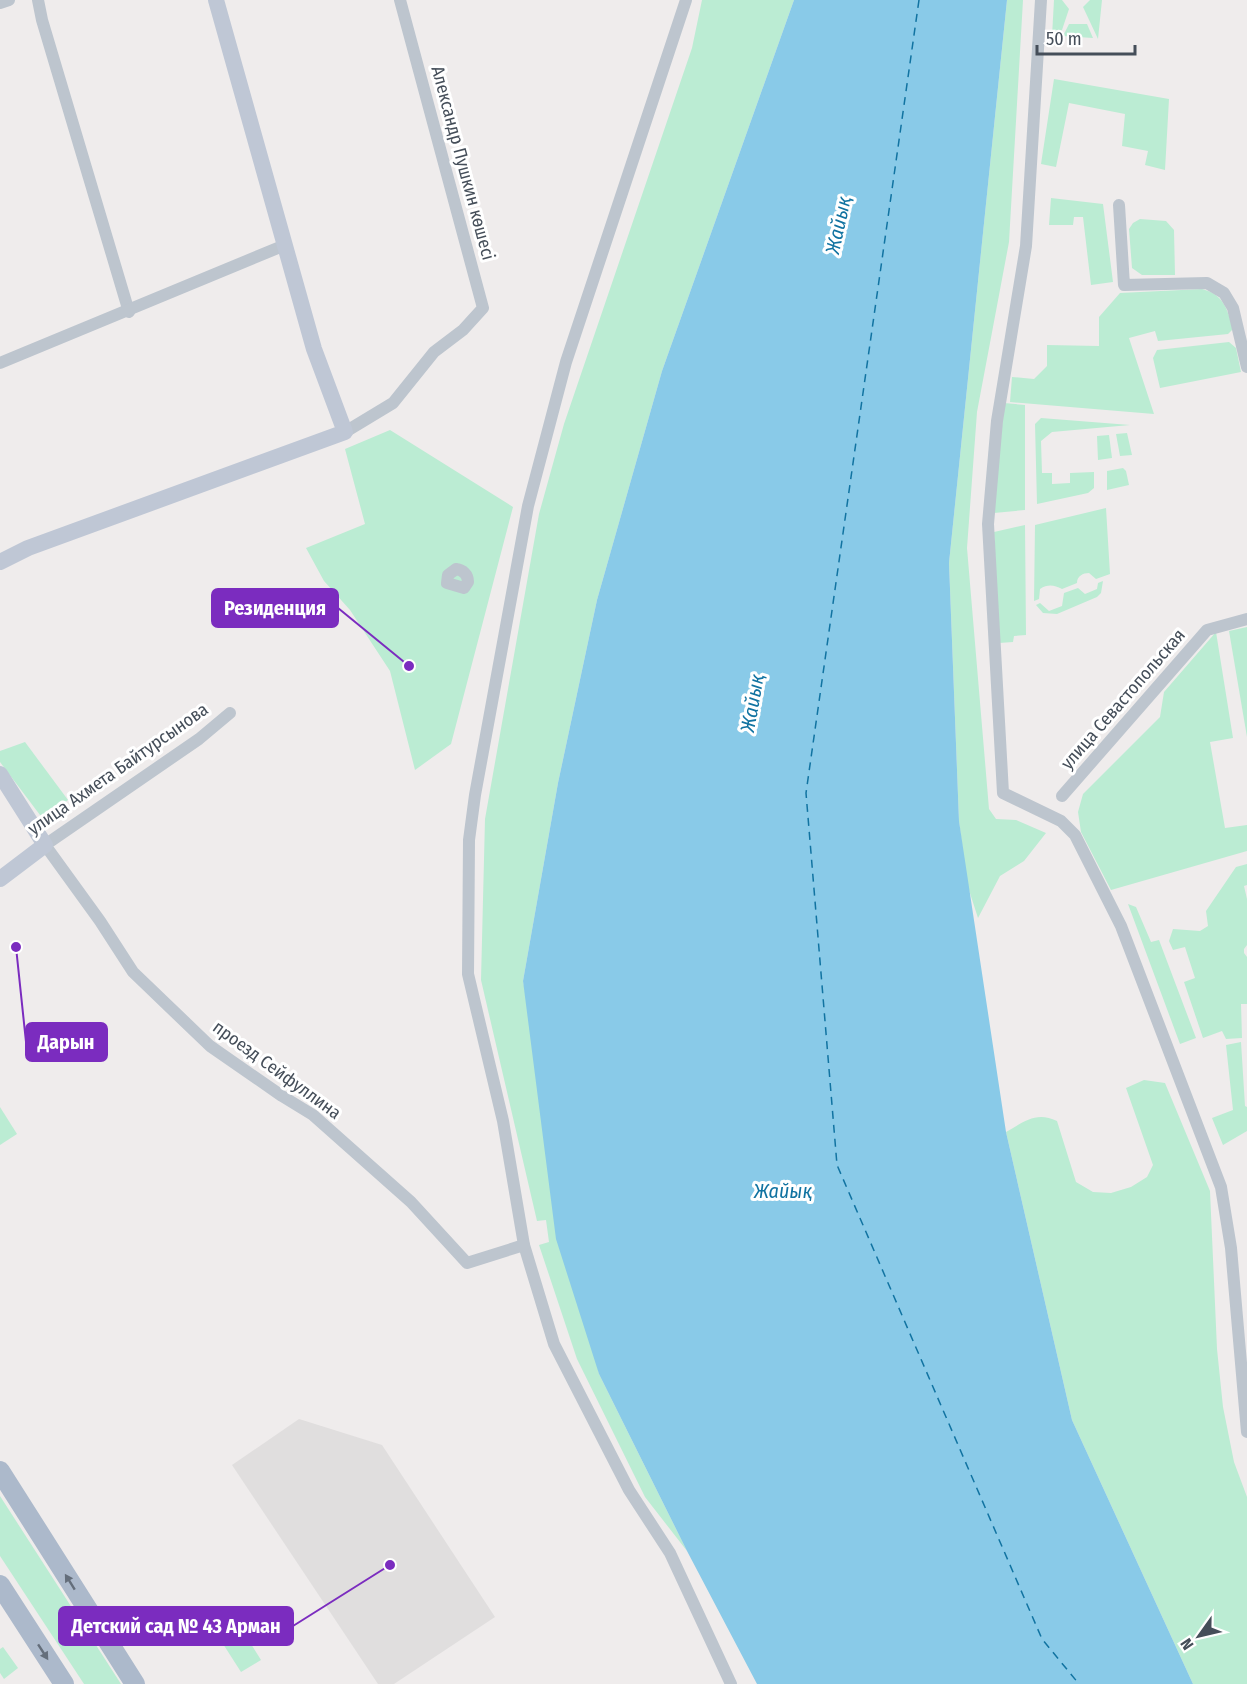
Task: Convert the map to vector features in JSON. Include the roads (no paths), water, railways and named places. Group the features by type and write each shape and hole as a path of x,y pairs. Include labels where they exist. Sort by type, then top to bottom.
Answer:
{"main road":[{"path":"0,1471 135,1684"},
{"path":"0,1585 64,1684"}],"street":[{"path":"0,3 9,0"},
{"path":"38,0 129,312"},
{"path":"0,562 28,548 345,432 314,349 216,0"},
{"name":"Александр Пушкин көшесі","path":"345,432 393,403 434,352 464,330 483,308 400,0"},
{"path":"686,0 566,362 531,495 473,806 469,840 468,974 504,1121 524,1245 554,1344 629,1490 670,1553 731,1684"},
{"path":"1041,0 1026,246 997,422 988,524 1003,793 1061,821 1075,835 1121,926 1221,1187 1231,1248 1247,1432"},
{"path":"1119,205 1124,285 1208,283 1224,293 1233,308 1247,367"},
{"path":"0,363 129,312 285,245"},
{"name":"улица Севастопольская","path":"1062,796 1207,630 1247,619"},
{"name":"улица Ахмета Байтурсынова","path":"0,879 45,845 199,739 230,713"},
{"path":"0,774 45,845"},
{"name":"проезд Сейфуллина","path":"45,845 100,921 133,972 210,1046 313,1115 411,1202 467,1263 524,1245"}],"water":[{"name":"Жайық","path":"794,0 1007,0 949,563 959,821 1006,1132 1072,1420 1193,1684 757,1684 687,1551 599,1374 556,1239 523,981 558,783 597,600 662,371"}],"place":[{"name":"Резиденция","path":"409,666"},
{"name":"Дарын","path":"16,947"},
{"name":"Детский сад № 43 Арман","path":"390,1565"}]}
